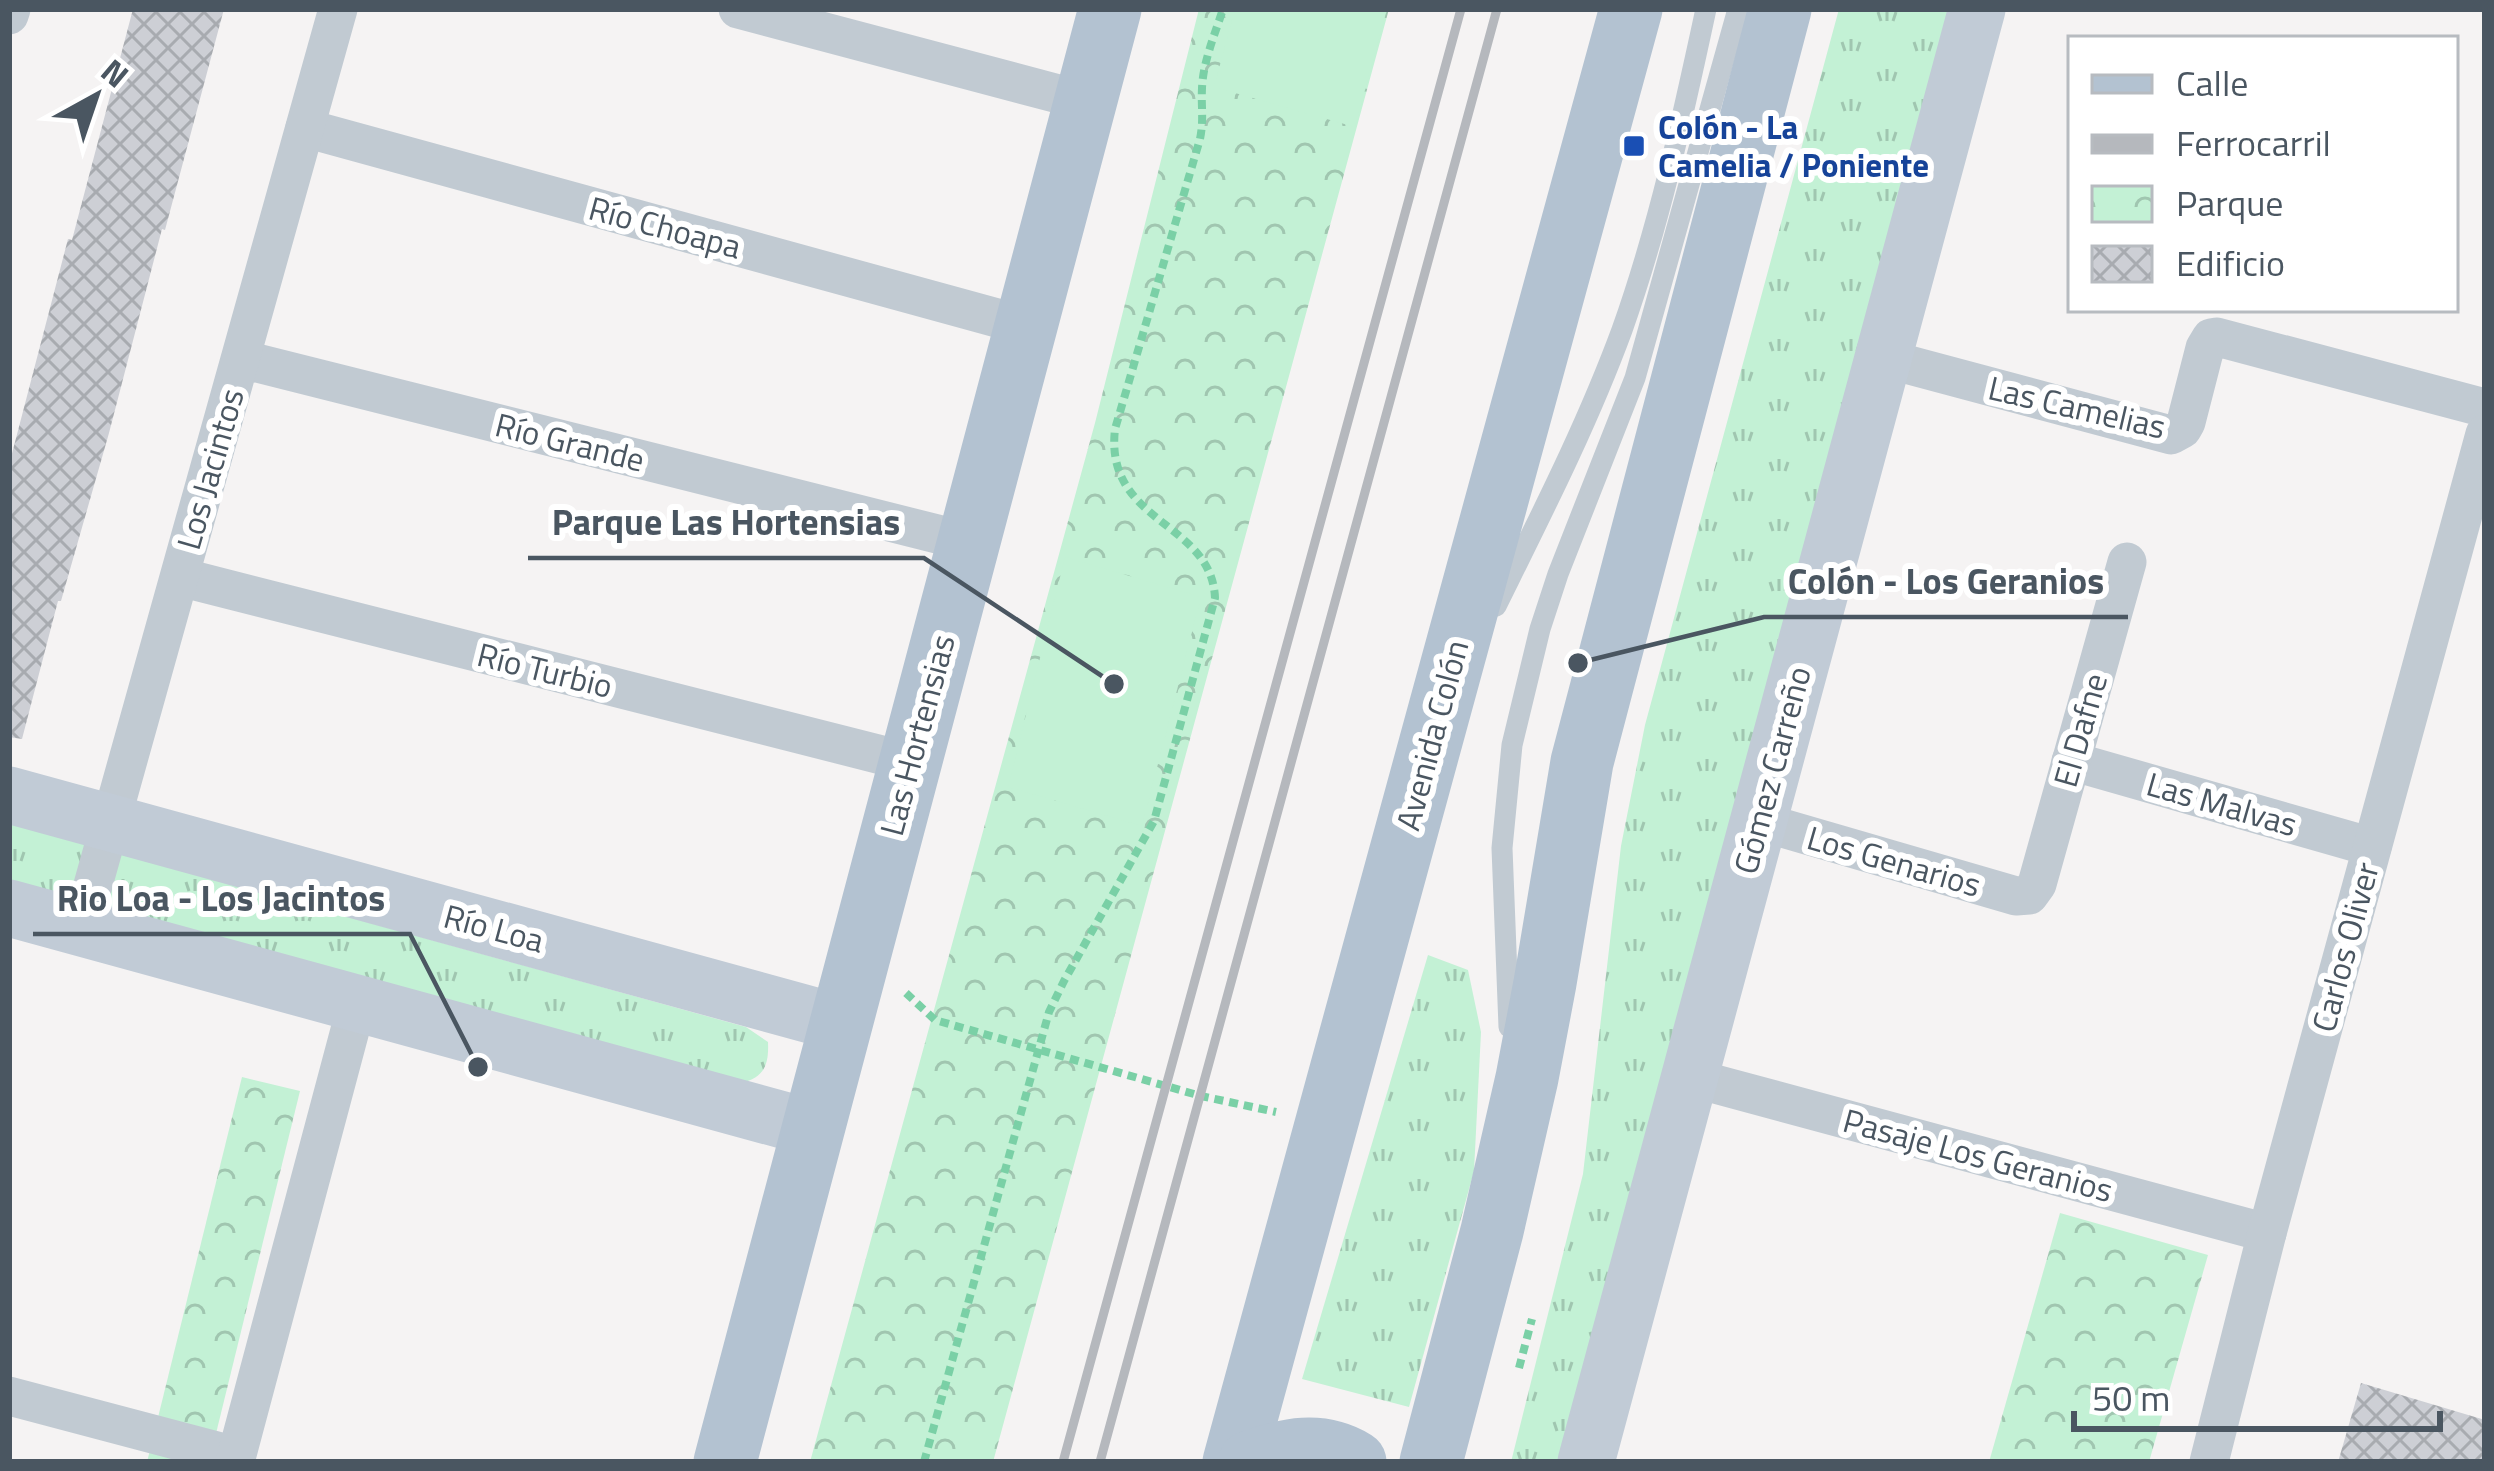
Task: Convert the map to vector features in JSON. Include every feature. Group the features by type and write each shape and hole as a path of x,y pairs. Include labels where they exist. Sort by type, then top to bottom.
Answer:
{"main road":[{"name":"Las Hortensias","path":"725,1462 1110,9"},
{"name":"Avenida Colón","path":"1234,1462 1631,9"},
{"path":"1432,1462 1492,1231 1542,1002 1582,762 1780,9"},
{"path":"1250,1462 1311,1448 1334,1451 1355,1462"}],"street":[{"name":"Los Jacintos","path":"82,928 338,9"},
{"path":"738,9 1085,101"},
{"name":"Gómez Carreño","path":"1586,1462 1977,9"},
{"name":"Río Choapa","path":"305,128 1026,326"},
{"name":"Las Camelias","path":"1883,358 2171,435 2182,429 2207,342 2217,337 2485,408"},
{"name":"Río Grande","path":"241,359 969,542"},
{"name":"Carlos Oliver","path":"2209,1462 2485,434"},
{"name":"El Dafne","path":"2030,896 2127,562"},
{"name":"Río Turbio","path":"180,577 910,762"},
{"name":"Las Malvas","path":"2072,761 2372,848"},
{"name":"Río Loa","path":"9,795 840,1023"},
{"name":"Los Genarios","path":"1758,821 2016,896 2030,896"},
{"path":"9,908 812,1128"},
{"path":"9,1396 236,1459 357,1004"},
{"name":"Pasaje Los Geranios","path":"1689,1077 2267,1233"}],"lane":[{"path":"1438,712 1576,445 1622,330 1664,184 1706,9"},
{"path":"1492,1231 1509,1076 1502,848 1512,745 1558,574 1635,378 1738,9"}],"path":[{"path":"924,1462 1049,1012 1154,821 1215,598 1214,581 1203,558 1132,496 1114,462 1114,445 1200,140 1204,73 1222,9"},
{"path":"856,961 880,970 935,1020 1201,1096 1325,1123"}],"green space":[{"path":"1199,9 1389,9 993,1462 810,1462 1095,423"},
{"path":"1235,9 1387,9 1355,127 1214,87"},
{"path":"1839,9 1954,9 1561,1462 1511,1462 1583,1174 1621,846 1645,725"},
{"path":"1065,557 1201,597 1142,826 1008,787"},
{"path":"9,823 746,1027 768,1042 766,1064 755,1078 740,1083 9,885"},
{"path":"1428,955 1468,970 1481,1032 1474,1171 1409,1407 1302,1379"},
{"path":"242,1077 300,1091 209,1462 147,1462"},
{"path":"2060,1213 2208,1255 2149,1462 1989,1462"}],"building":[{"path":"133,9 224,9 22,739 9,737 9,465"},
{"path":"2361,1383 2485,1420 2485,1462 2338,1462"}],"railway":[{"path":"1063,1462 1461,9"},
{"path":"1100,1462 1497,9"}],"place":[{"name":"Colón - La Camelia / Poniente","path":"1634,146"},
{"name":"Colón - Los Geranios","path":"1578,663"},
{"name":"Parque Las Hortensias","path":"1114,684"},
{"name":"Rio Loa - Los Jacintos","path":"478,1067"}]}
